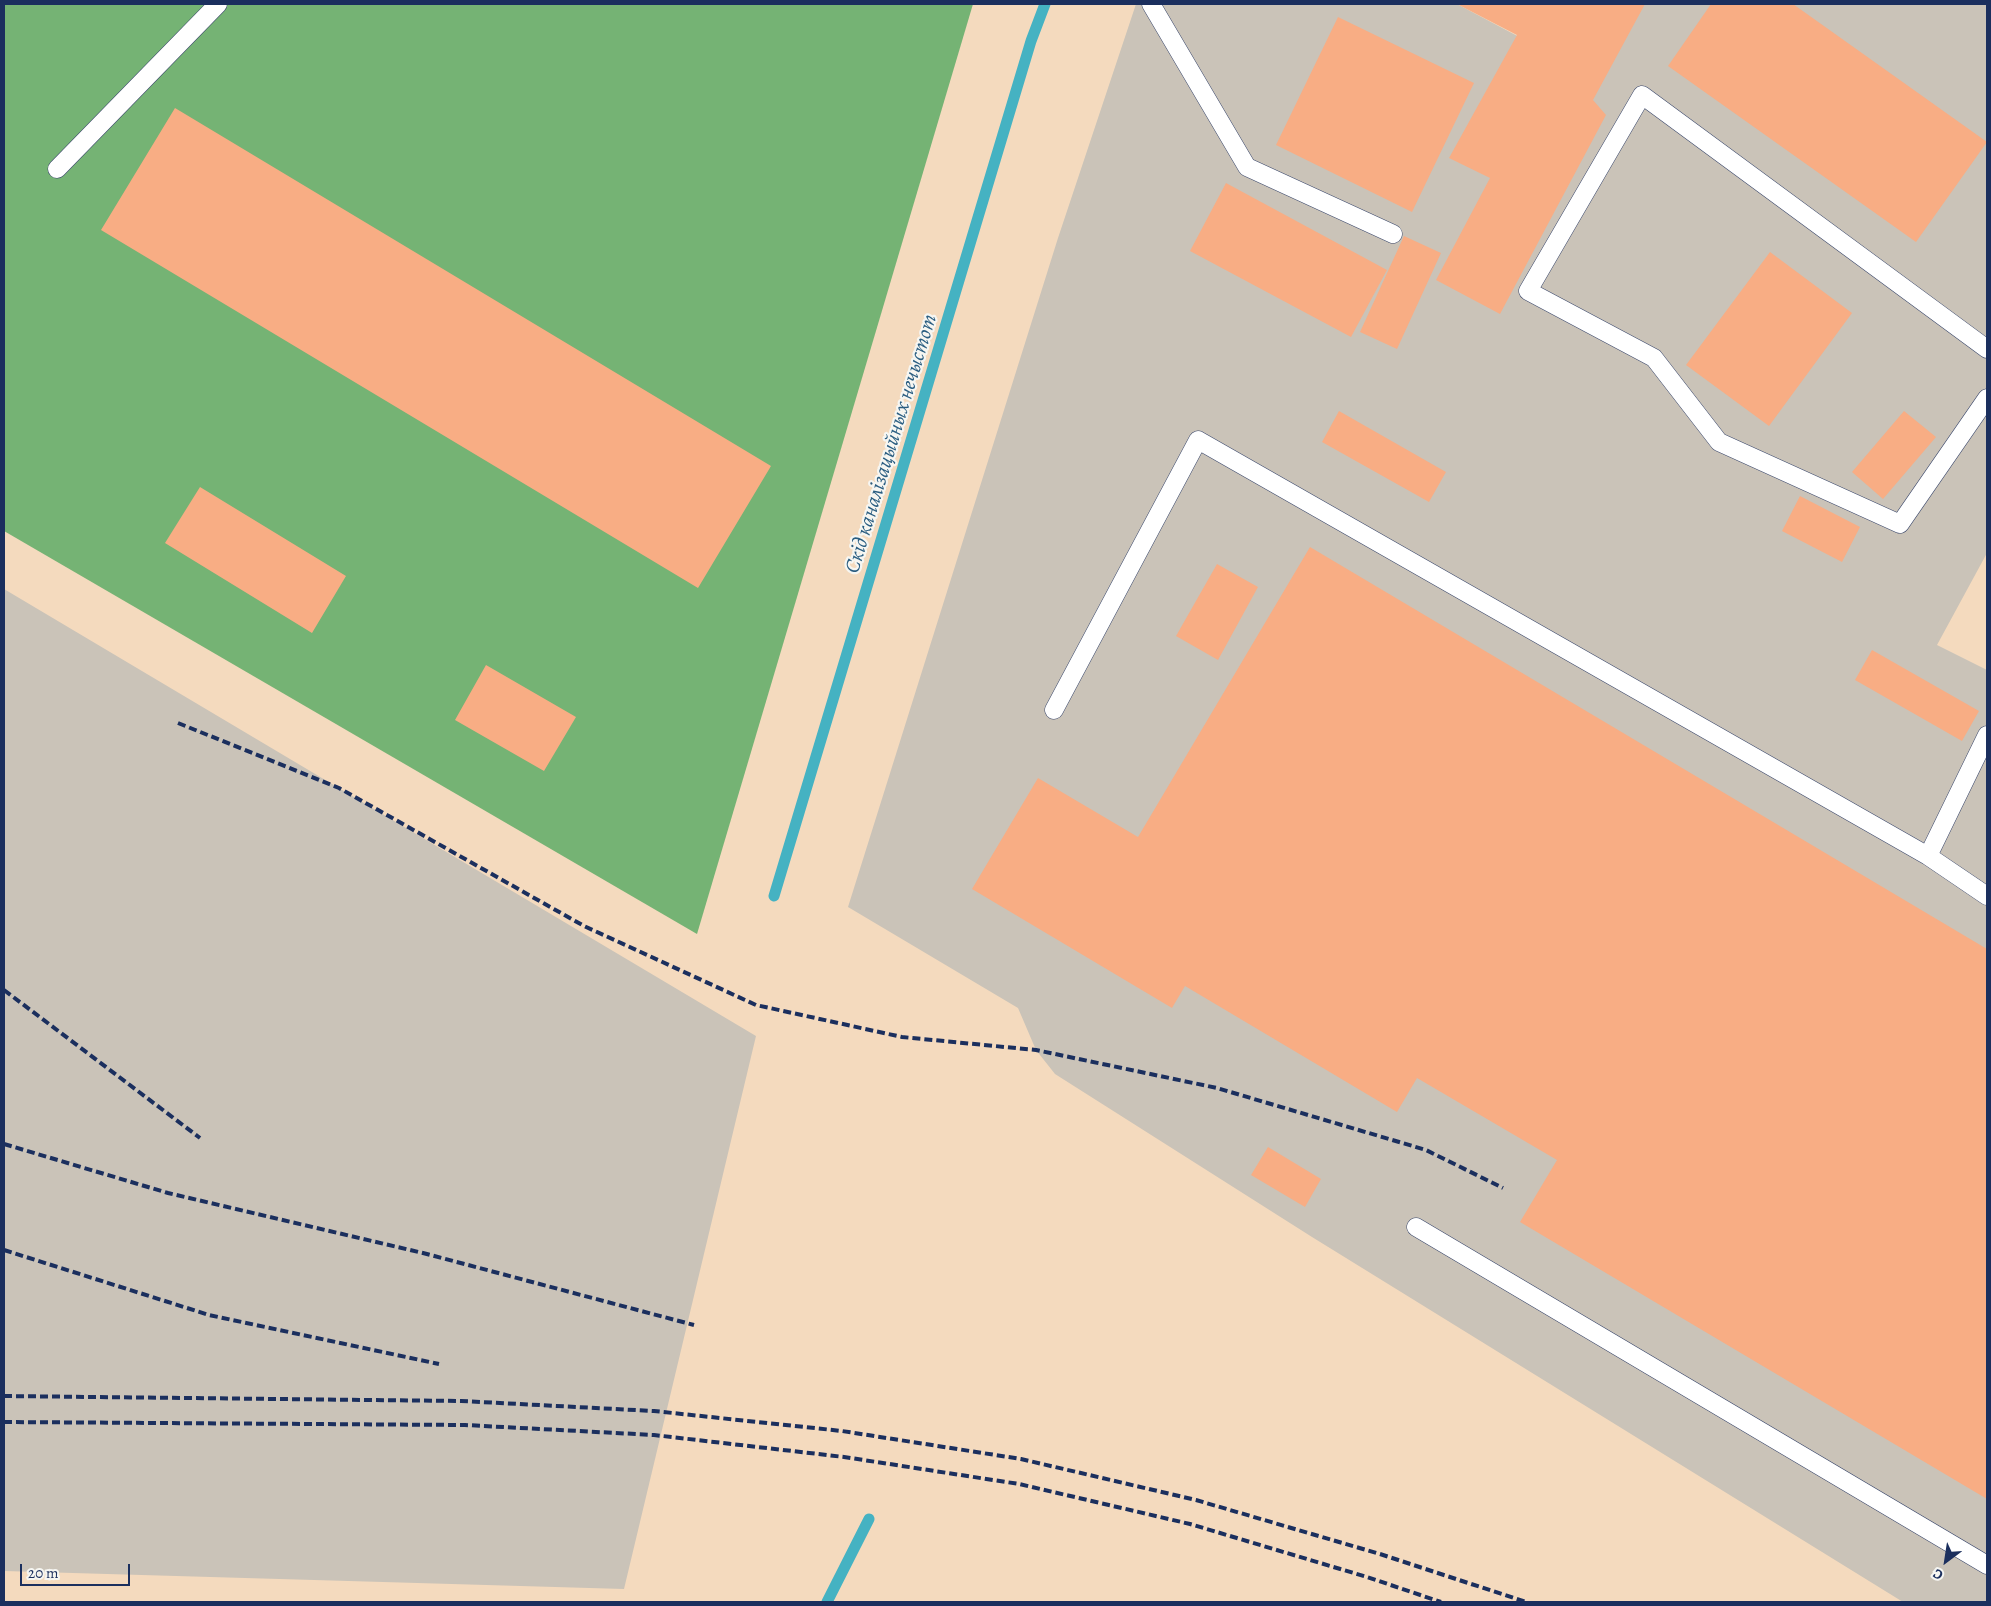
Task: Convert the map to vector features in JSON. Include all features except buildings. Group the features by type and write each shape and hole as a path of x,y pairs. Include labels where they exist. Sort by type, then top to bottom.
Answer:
{"lane":[{"path":"57,169 218,4"},
{"path":"1151,4 1247,167 1392,234"},
{"path":"1987,349 1642,94 1528,291 1654,358 1719,442 1900,524 1987,398"},
{"path":"1054,710 1198,440 1928,856 1987,896"},
{"path":"1928,856 1987,735"},
{"path":"1416,1227 1987,1565"}],"shaded area":[{"path":"1136,4 1457,4 1555,56 1584,4 1987,4 1987,553 1937,645 1987,670 1987,1602 1903,1602 1312,1237 1055,1074 1036,1050 1018,1008 848,907 1058,238"},
{"path":"4,589 756,1036 624,1589 4,1571"}],"green space":[{"path":"4,4 973,4 697,934 4,531"}],"waterway":[{"name":"Скід каналізацыйных нечыстот","path":"774,896 1031,41 1045,4"},
{"name":"Скід каналізацыйных нечыстот","path":"827,1602 869,1519"}],"railway":[{"path":"178,723 339,788 584,926 756,1005 902,1037 1036,1050 1217,1088 1426,1150 1503,1188"},
{"path":"4,990 200,1138"},
{"path":"4,1144 168,1193 423,1253 694,1325"},
{"path":"4,1250 209,1315 439,1364"},
{"path":"4,1396 461,1401 654,1411 842,1431 1021,1459 1196,1500 1380,1554 1526,1602"},
{"path":"4,1422 465,1425 654,1435 844,1457 1019,1484 1190,1524 1367,1577 1441,1602"}]}
